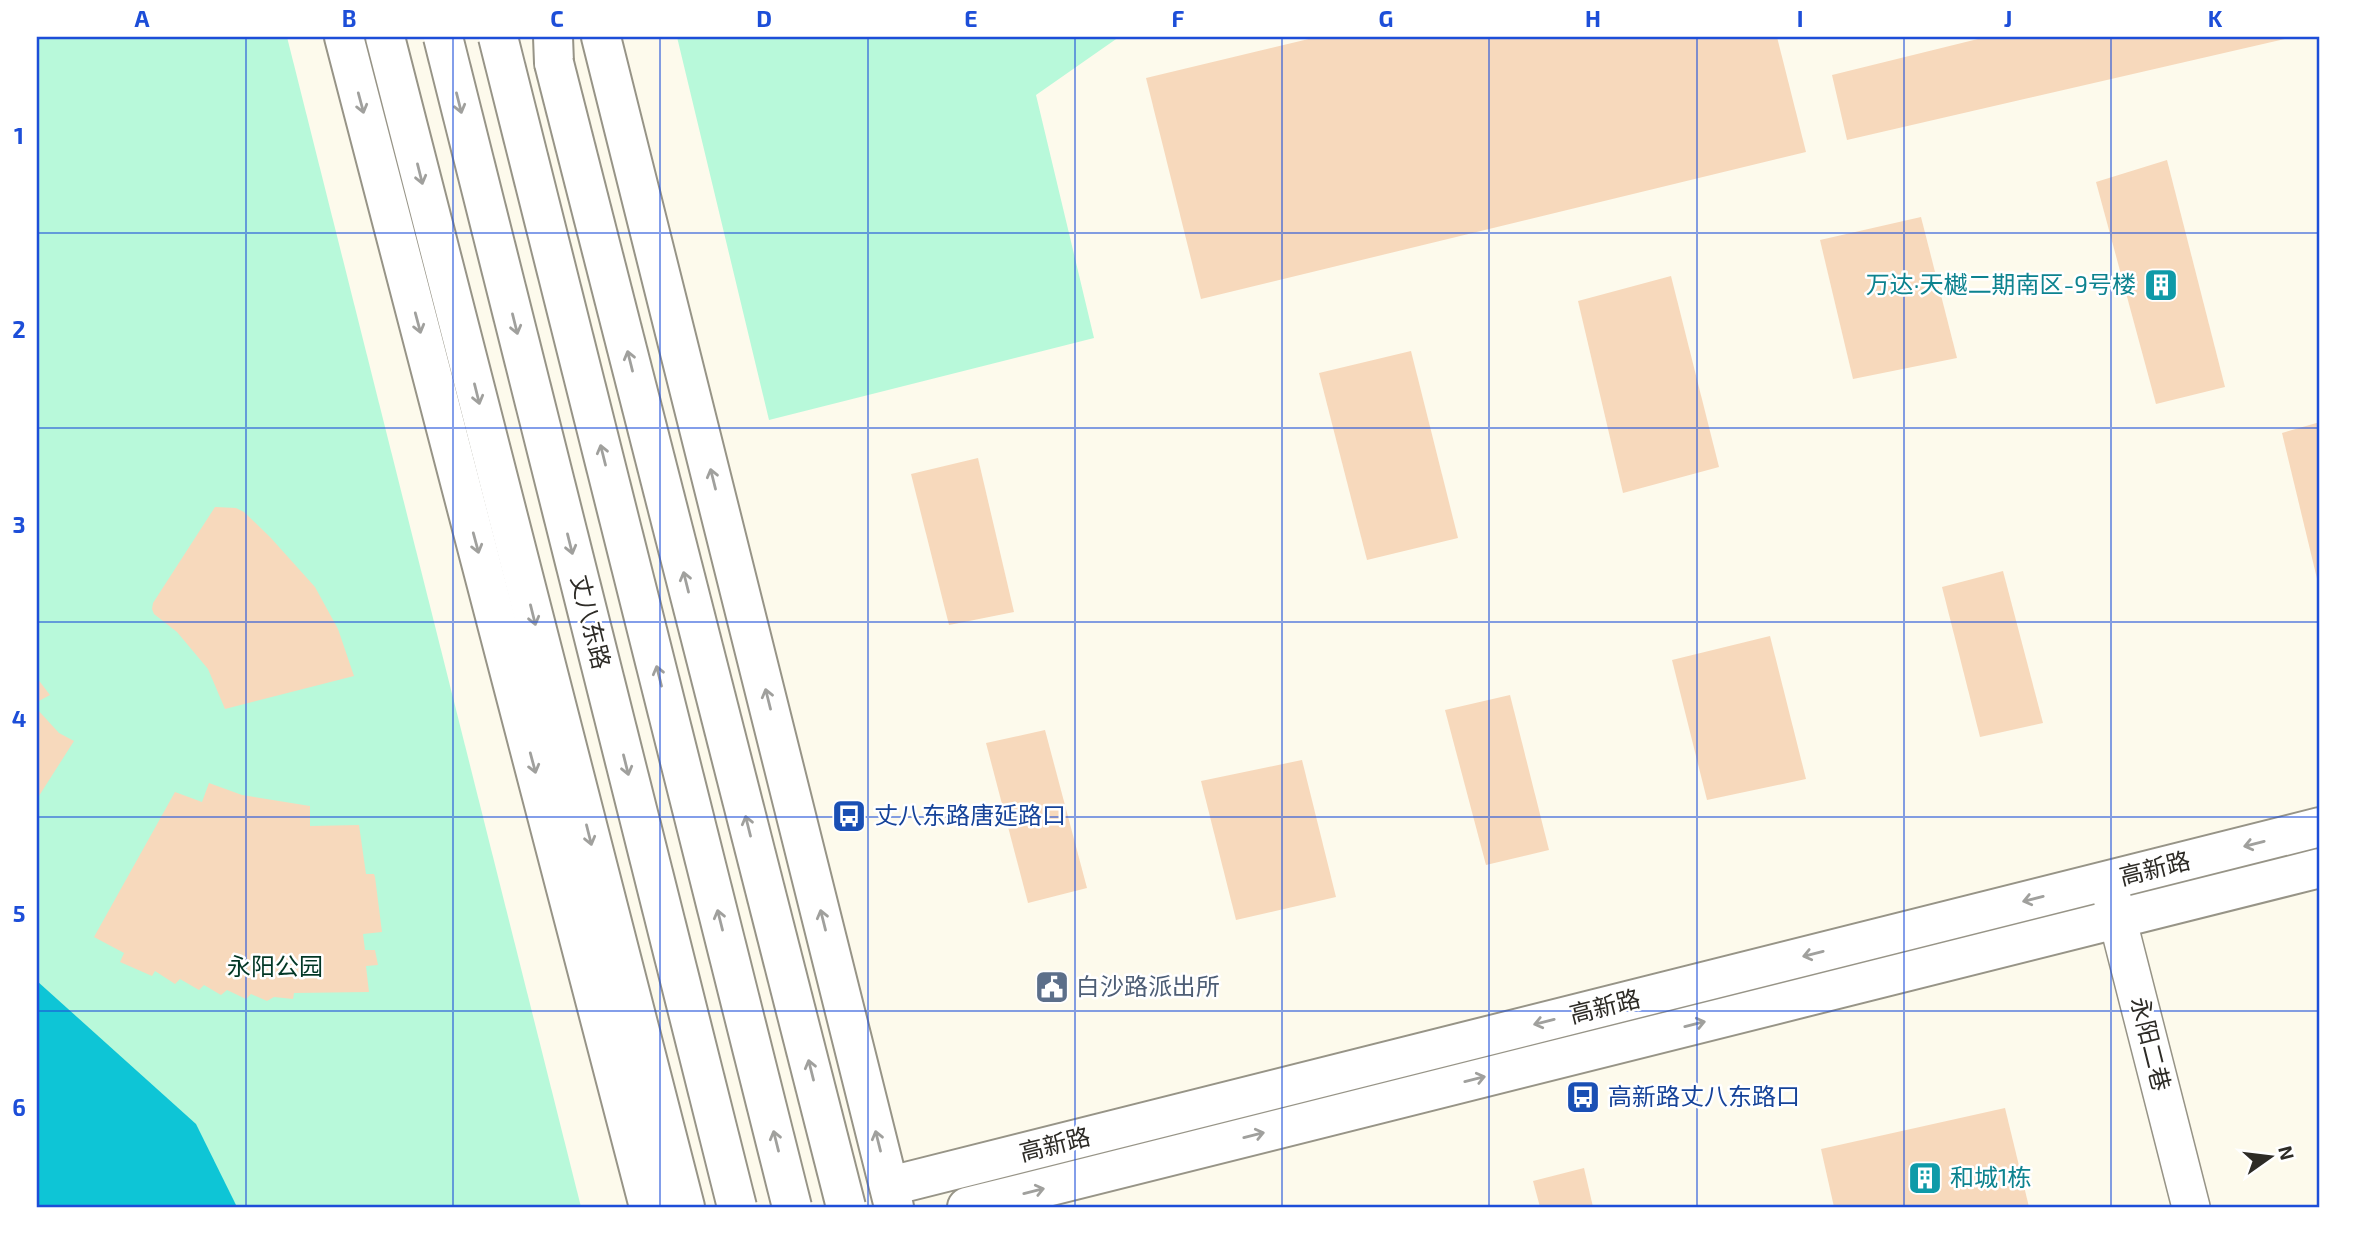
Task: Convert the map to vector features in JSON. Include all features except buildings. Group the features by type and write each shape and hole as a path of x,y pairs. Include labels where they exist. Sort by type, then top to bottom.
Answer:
{"main road":[{"path":"344,37 649,1207"},
{"path":"385,37 685,1207"},
{"name":"丈八东路","path":"443,37 737,1207"},
{"path":"498,37 792,1207"},
{"path":"601,37 892,1197"},
{"path":"553,50 846,1207"},
{"name":"高新路","path":"892,1197 2107,880 2320,827"},
{"name":"高新路","path":"967,1207 2320,868"}],"street":[{"name":"永阳二巷","path":"2107,880 2191,1207"}],"green space":[{"name":"永阳公园","path":"37,37 287,37 581,1207 37,1207"},
{"path":"677,37 1119,37 1036,95 1094,338 769,420"}],"water":[{"path":"37,981 196,1124 237,1207 37,1207"}],"place":[{"name":"万达·天樾二期南区-9号楼","path":"2161,285"},
{"name":"丈八东路唐延路口","path":"849,816"},
{"name":"白沙路派出所","path":"1052,987"},
{"name":"高新路丈八东路口","path":"1583,1097"},
{"name":"和城1栋","path":"1925,1178"}]}
